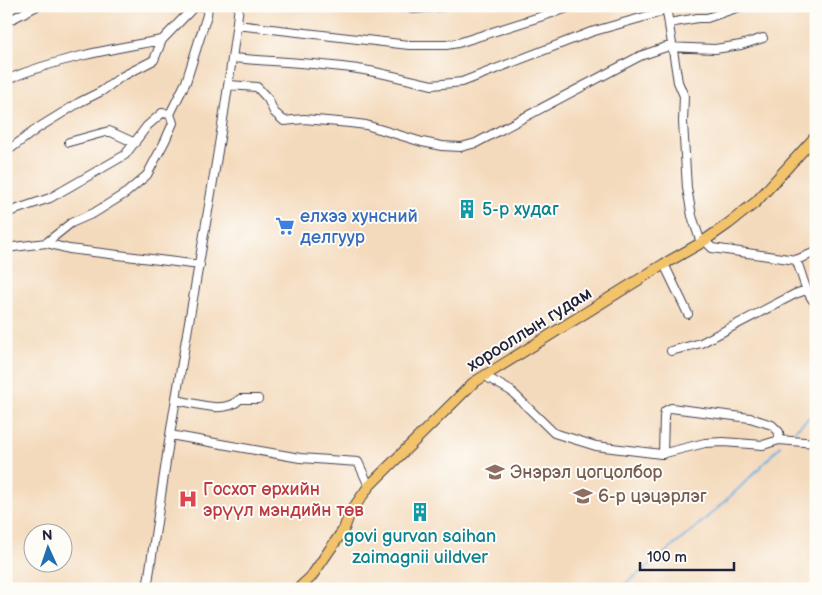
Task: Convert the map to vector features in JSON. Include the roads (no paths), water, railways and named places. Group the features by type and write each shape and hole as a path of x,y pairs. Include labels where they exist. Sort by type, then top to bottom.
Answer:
{"main road":[{"name":"хорооллын гудам","path":"298,589 312,578 344,529 350,513 369,486 458,396 473,383 702,242 728,224 756,202 816,136"}],"street":[{"path":"6,22 37,6"},
{"path":"6,152 38,128 102,91 121,77 154,60 162,40 193,8 198,6"},
{"path":"46,243 71,223 94,213 126,193 147,175 173,123 170,114 186,82 207,15 208,6"},
{"path":"147,589 170,435 200,265 239,6"},
{"path":"394,6 414,9 449,6"},
{"path":"237,25 409,45 446,45 458,43 574,6"},
{"path":"232,58 364,70 432,85 443,85 462,82 591,32 658,13 666,6"},
{"path":"666,6 678,82 684,96 683,122 687,188 692,216 702,242 712,248 796,260 816,252"},
{"path":"669,23 706,18 742,6"},
{"path":"228,85 257,87 268,99 274,112 284,121 304,119 366,125 438,146 461,146 476,143 640,56 666,47 715,50 763,38"},
{"path":"6,80 50,64 162,40"},
{"path":"6,213 50,198 125,155 147,126 162,113 170,114"},
{"path":"68,142 109,131 135,143"},
{"path":"6,248 46,243 69,249 200,265"},
{"path":"796,260 810,295 816,304"},
{"path":"664,264 688,314"},
{"path":"671,351 701,343 795,294 810,295"},
{"path":"485,376 511,391 554,433 596,446 664,454 705,442 763,445 780,440 816,444"},
{"path":"176,400 214,407 226,407 240,399 258,399"},
{"path":"664,454 664,418 666,411 671,408 750,418 772,425 779,432 780,440"},
{"path":"170,435 300,458 358,462 369,486"}],"waterway":[{"path":"793,432 816,411"},
{"path":"618,589 703,521 743,485 780,446"}],"place":[{"name":"5-р худаг","path":"467,209"},
{"name":"елхээ хунсний делгуур","path":"285,226"},
{"name":"Энэрэл цогцолбор","path":"495,472"},
{"name":"6-р цэцэрлэг","path":"583,496"},
{"name":"Госхот өрхийн эрүүл мэндийн төв","path":"188,499"},
{"name":"govi gurvan saihan zaimagnii uildver","path":"420,512"}]}
